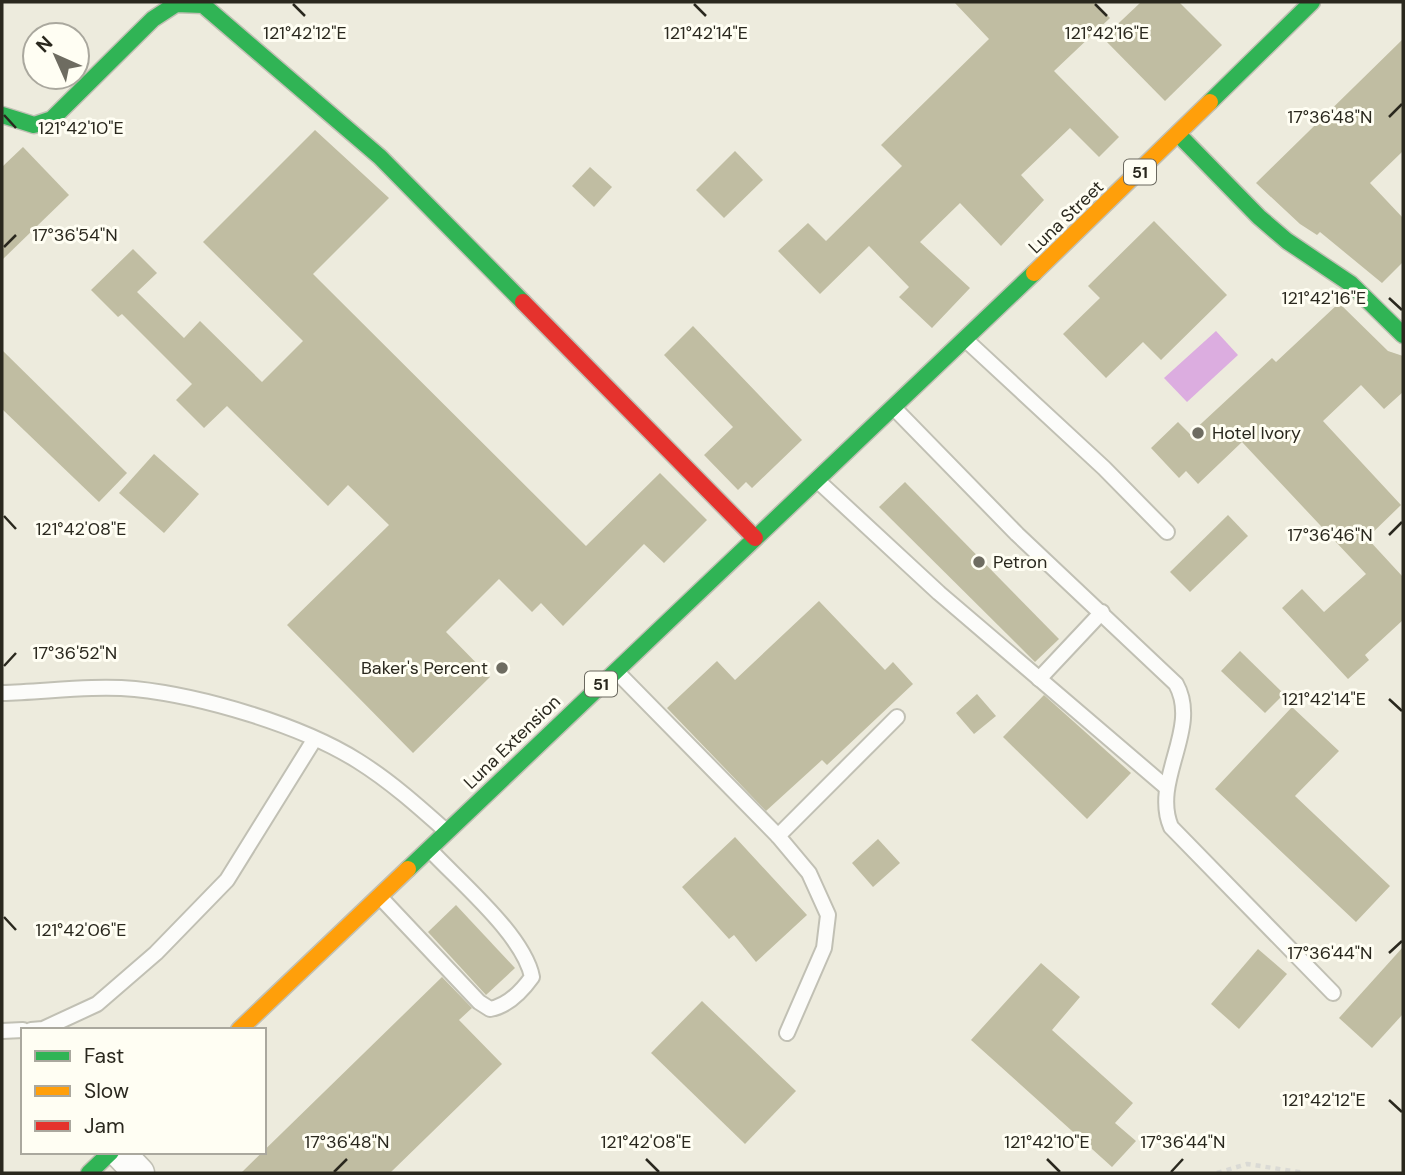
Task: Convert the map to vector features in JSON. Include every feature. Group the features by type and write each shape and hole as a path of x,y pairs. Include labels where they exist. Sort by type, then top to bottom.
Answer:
{"main road":[{"name":"Luna Street","path":"966,340 1312,2"},
{"path":"2,116 34,124 52,119 153,19 176,4 204,5 380,157 755,538"},
{"path":"1178,134 1259,216 1287,241 1351,284 1403,335"},
{"name":"Luna Extension","path":"241,1028 615,670 966,340"},
{"path":"89,1173 109,1154"}],"street":[{"path":"121,1154 139,1173"}],"lane":[{"path":"966,340 1104,468 1167,532"},
{"path":"894,408 1017,534 1163,671 1183,697 1184,716 1167,788 1165,813 1181,839 1333,993"},
{"path":"817,480 939,593 1167,788"},
{"path":"1039,679 1102,612"},
{"path":"615,670 778,836 810,873 828,915 824,948 787,1033"},
{"path":"2,693 133,689 200,699 314,740 356,759 393,785 446,831"},
{"path":"778,836 897,717"},
{"path":"45,1028 97,1004 165,944 227,880 314,740"},
{"path":"379,896 479,1002 490,1009 499,1007 525,987 532,977 528,960 514,940 428,848"},
{"path":"2,1031 21,1030"}],"path":[{"path":"1217,1173 1247,1164 1305,1173"}],"shaded area":[{"path":"1216,331 1238,355 1187,402 1164,378"}],"building":[{"path":"954,2 1094,2 1110,18 1054,71 1119,137 1099,157 1070,128 1021,175 1044,200 1001,246 960,203 920,242 970,288 932,328 899,297 909,287 869,246 820,294 778,251 808,223 826,241 902,166 881,145 989,39"},
{"path":"1141,2 1179,2 1222,45 1165,101 1103,38"},
{"path":"1403,39 1403,151 1370,183 1403,218 1403,262 1382,283 1320,232 1317,235 1300,224 1256,183"},
{"path":"315,130 389,198 313,274 586,546 660,473 707,520 664,563 644,544 563,626 541,603 532,612 499,579 446,632 490,677 413,753 287,625 389,525 348,485 328,506 227,406 204,428 176,400 192,384 122,314 118,317 91,290 133,249 157,273 137,292 184,338 200,321 262,382 303,341 203,242"},
{"path":"23,147 69,195 2,260 2,167"},
{"path":"735,151 763,180 724,218 696,190"},
{"path":"590,167 612,187 594,207 572,186"},
{"path":"1154,221 1227,295 1161,360 1143,342 1106,378 1063,334 1100,298 1088,286"},
{"path":"1339,303 1388,351 1403,356 1403,392 1384,409 1361,385 1323,421 1401,505 1367,538 1403,577 1403,620 1365,655 1369,660 1348,679 1282,608 1302,589 1324,612 1366,574 1242,442 1198,484 1186,471 1179,478 1151,448 1178,422 1190,434 1272,358 1276,362"},
{"path":"693,326 802,440 752,488 746,482 738,490 704,455 733,427 664,355"},
{"path":"2,350 127,473 99,502 2,409"},
{"path":"154,454 199,494 164,533 119,493"},
{"path":"905,482 1059,639 1035,662 879,507"},
{"path":"1228,515 1248,536 1190,592 1170,572"},
{"path":"819,601 885,670 893,662 913,684 827,765 822,760 766,811 667,708 717,661 735,680"},
{"path":"1240,651 1284,694 1265,713 1221,671"},
{"path":"977,694 996,716 974,734 956,713"},
{"path":"1044,695 1131,773 1087,819 1003,737"},
{"path":"1292,707 1339,751 1295,796 1390,886 1356,922 1215,789"},
{"path":"735,837 807,915 756,962 734,935 729,939 682,887"},
{"path":"878,839 900,863 873,887 852,863"},
{"path":"456,905 515,968 486,995 428,932"},
{"path":"1403,947 1403,1014 1372,1048 1339,1018"},
{"path":"1258,949 1287,974 1239,1029 1211,1004"},
{"path":"1041,963 1080,997 1052,1030 1133,1103 1115,1123 1136,1141 1112,1167 971,1040"},
{"path":"442,977 472,1008 459,1020 502,1064 390,1173 241,1173 260,1154 266,1154 266,1149"},
{"path":"702,1001 796,1091 745,1144 651,1053"}],"traffic: fast":[{"path":"1210,102 1312,2"},
{"path":"2,115 34,125 52,119 153,19 176,4 203,5 380,157 523,302"},
{"path":"1178,134 1259,217 1287,241 1351,284 1403,335"},
{"path":"408,869 1034,273"},
{"path":"89,1173 109,1154"}],"traffic: slow":[{"path":"1034,273 1210,102"},
{"path":"241,1028 408,869"}],"traffic: jam":[{"path":"523,302 755,538"}],"place":[{"name":"Hotel Ivory","path":"1198,433"},
{"name":"Petron","path":"979,562"},
{"name":"Baker's Percent","path":"502,668"}]}
